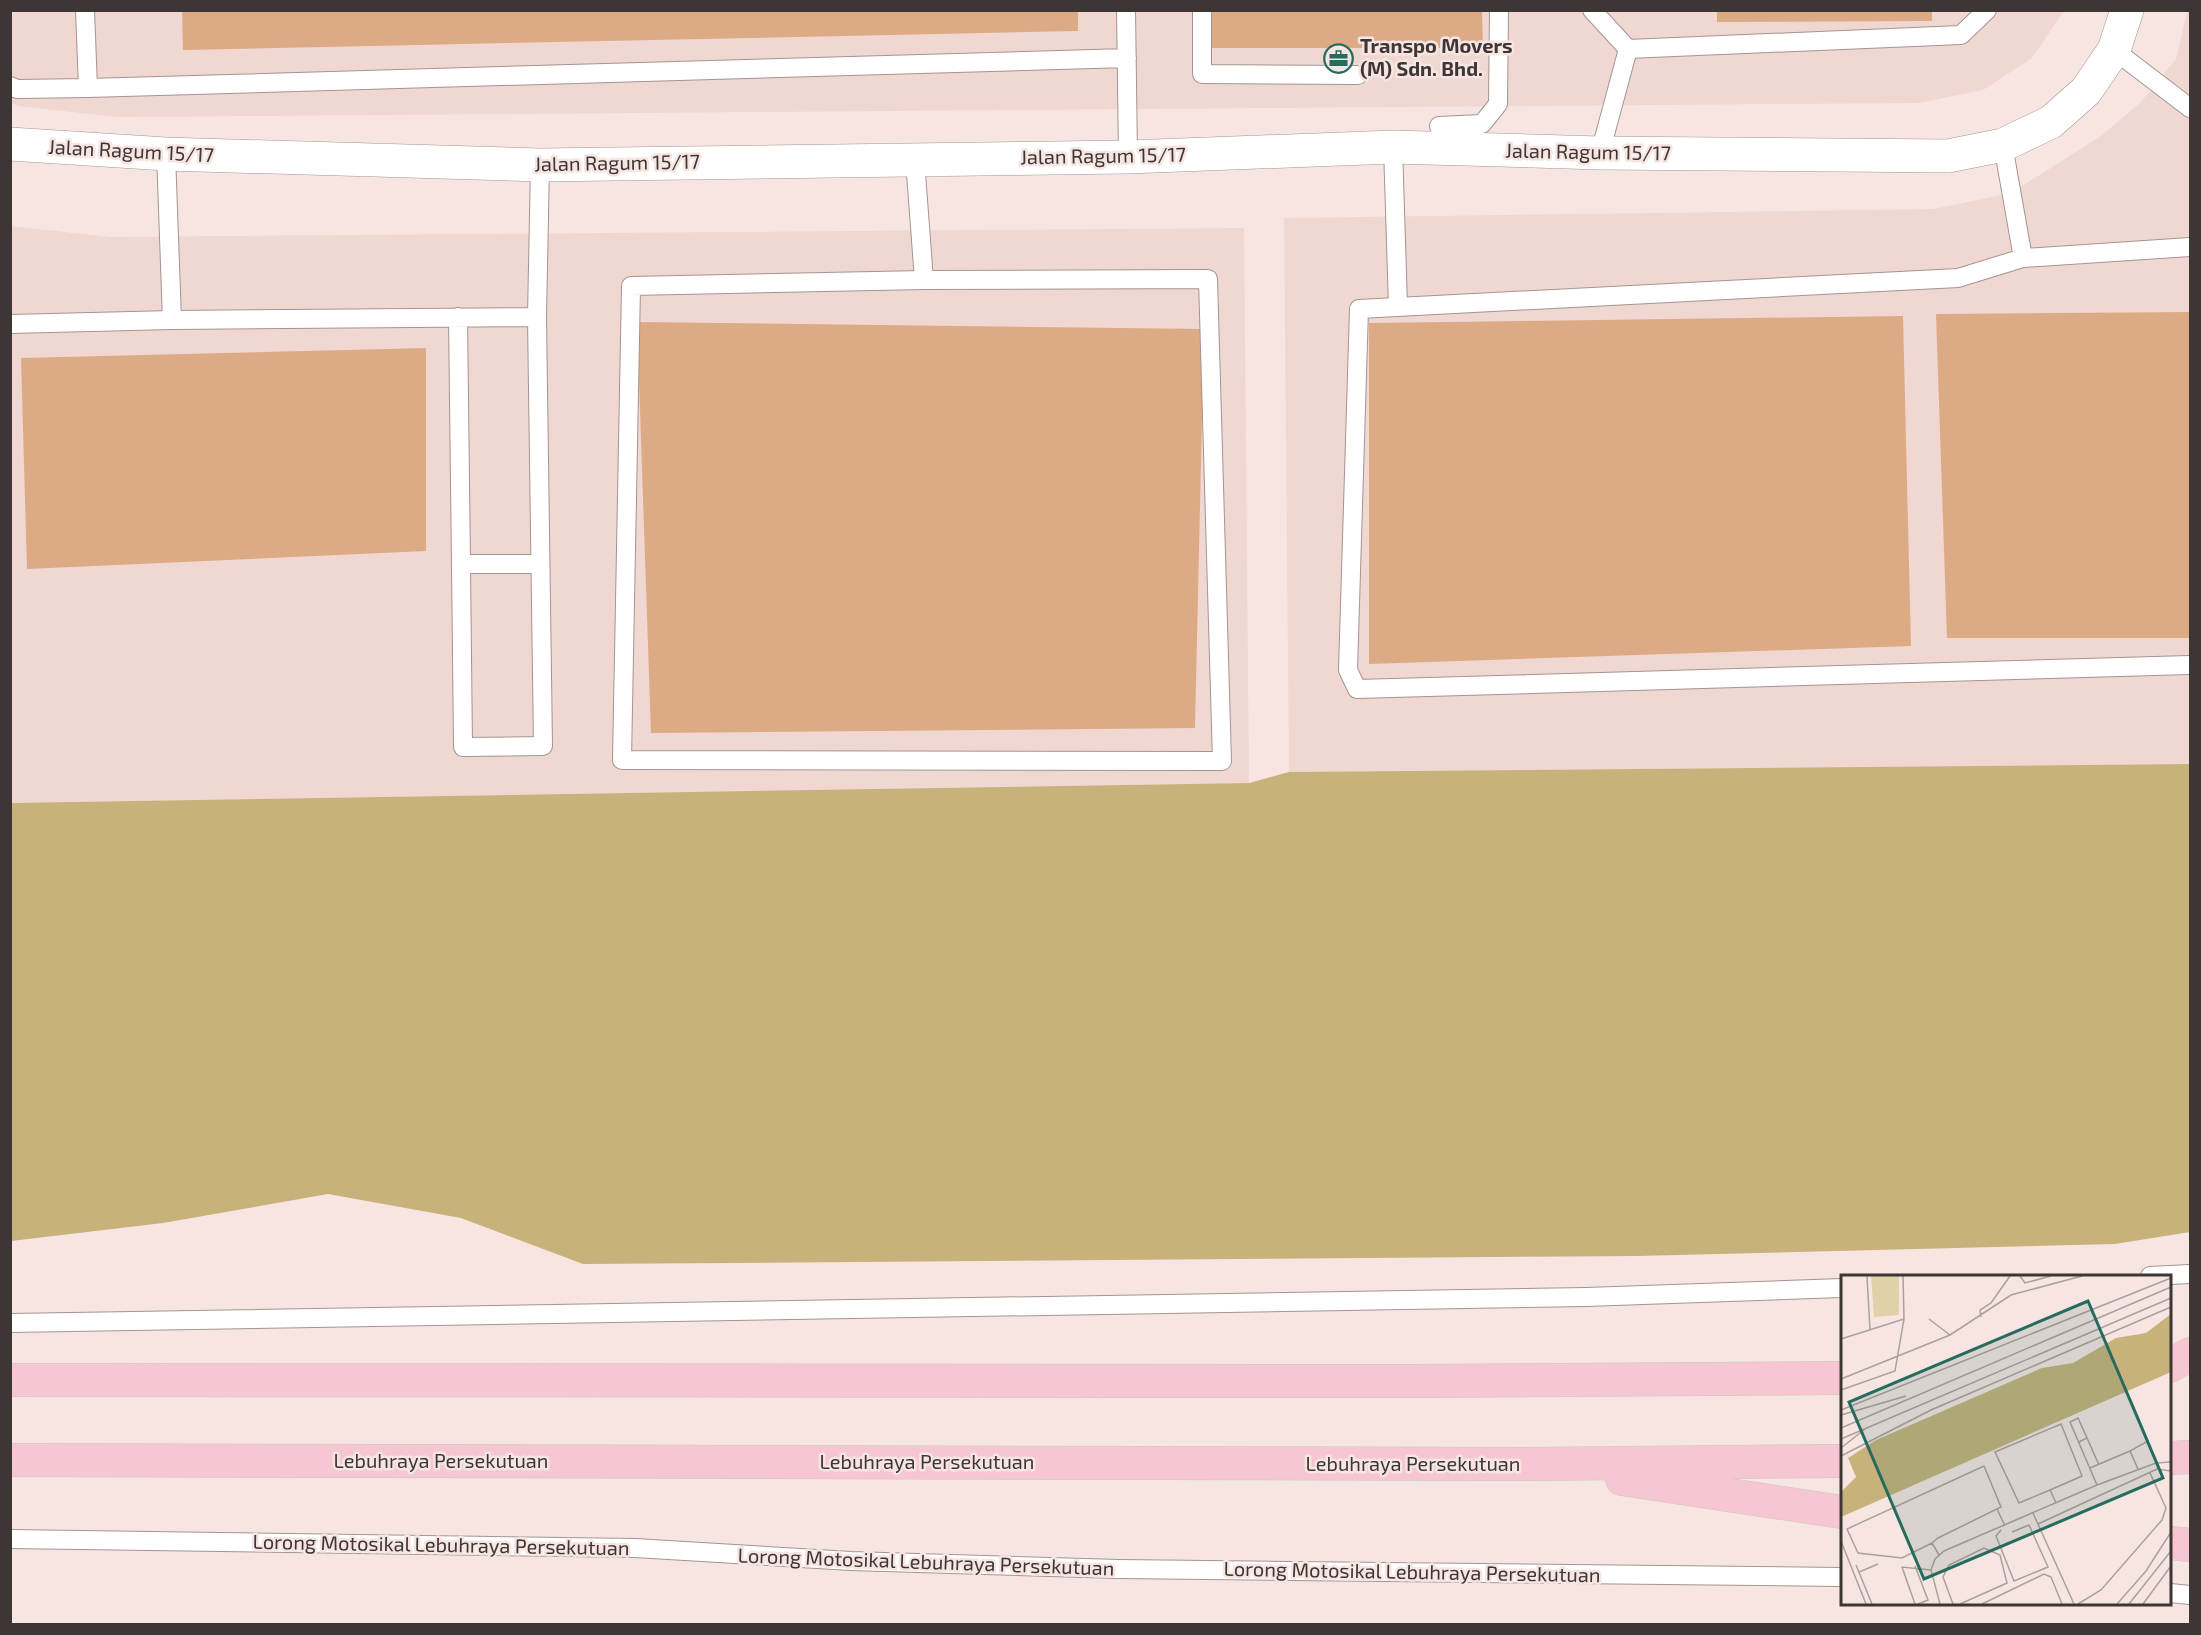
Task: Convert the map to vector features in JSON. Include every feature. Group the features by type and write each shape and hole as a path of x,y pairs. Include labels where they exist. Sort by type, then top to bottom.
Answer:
{"highway":[{"path":"2171,1365 2190,1354"},
{"path":"2171,1375 2190,1375"},
{"path":"10,1380 1415,1381 1841,1378"},
{"path":"2171,1458 2190,1457"},
{"name":"Lebuhraya Persekutuan","path":"10,1460 1520,1464 1841,1461"},
{"path":"1520,1464 1841,1512"},
{"path":"2171,1543 2190,1545"}],"street":[{"name":"Jalan Ragum 15/17","path":"10,144 166,154 540,165 1128,157 1393,147 1600,153 1948,156 2002,145 2051,122 2086,91 2114,50 2127,10"}],"lane":[{"path":"85,10 88,88"},
{"path":"1126,10 1128,157"},
{"path":"1202,10 1202,74 1358,75"},
{"path":"1447,149 1439,126 1482,124 1498,104 1499,10"},
{"path":"1592,10 1628,49 1961,35 1987,10"},
{"path":"1600,153 1628,49"},
{"path":"2114,50 2190,108"},
{"path":"10,86 17,89 88,88 1126,58"},
{"path":"2002,145 2023,258"},
{"path":"1393,147 1398,306"},
{"path":"166,154 172,320"},
{"path":"915,160 924,280"},
{"path":"458,317 463,747 543,746 537,316 540,165"},
{"path":"2190,247 2023,258 1958,278 1359,309 1348,670 1357,689 2190,665"},
{"path":"1208,279 1222,761 622,760 630,286 924,280 1208,279"},
{"path":"10,324 537,316"},
{"path":"461,564 540,564"},
{"path":"2170,1275 2190,1274"},
{"path":"10,1323 1586,1297 1841,1288"},
{"name":"Lorong Motosikal Lebuhraya Persekutuan","path":"10,1539 635,1548 850,1561 1119,1569 1841,1577"},
{"path":"2171,1593 2190,1595"}],"shaded area":[{"path":"10,11 2064,11 2032,58 1983,90 1919,103 117,117 18,106 11,103"},
{"path":"2187,11 2190,11 2190,764 1289,772 1284,218 1934,209 2011,193 2101,136 2140,103 2176,59"},
{"path":"10,226 111,237 1244,228 1249,783 11,803"},
{"path":"2190,764 2190,1232 2115,1244 1637,1256 583,1264 461,1218 328,1194 163,1223 11,1241 11,803 1249,783 1289,772"}],"building":[{"path":"182,10 1078,10 1078,31 183,50"},
{"path":"1210,10 1482,10 1483,48 1210,48"},
{"path":"1717,10 1932,10 1932,21 1717,22"},
{"path":"2190,312 2190,638 1947,638 1936,314"},
{"path":"1903,316 1911,646 1369,664 1369,323"},
{"path":"637,322 1204,329 1195,728 651,733"},
{"path":"426,348 426,551 27,569 21,358"}],"place":[{"name":"Transpo Movers (M) Sdn. Bhd.","path":"1339,58"}]}
